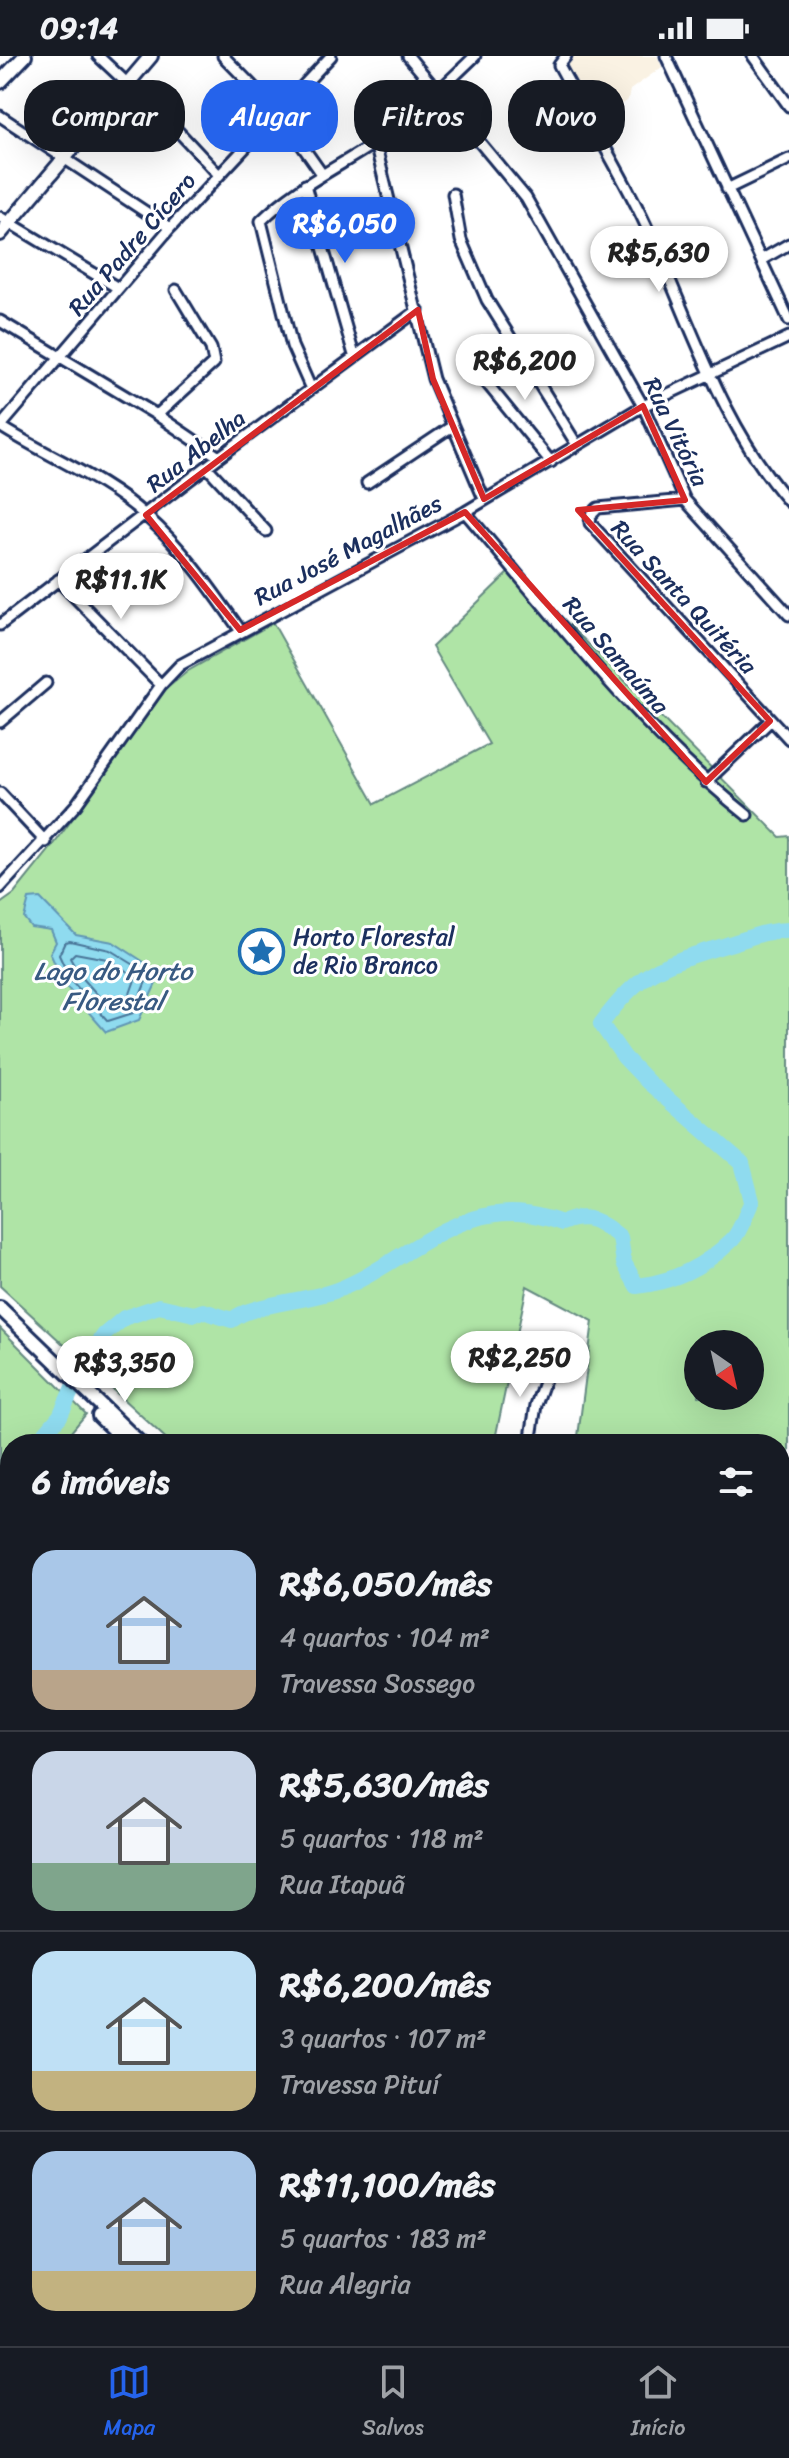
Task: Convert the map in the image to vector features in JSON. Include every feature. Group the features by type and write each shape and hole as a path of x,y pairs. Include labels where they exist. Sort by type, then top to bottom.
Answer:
{"main road":[{"path":"0,82 25,56"},
{"path":"131,80 151,56"},
{"path":"0,234 5,220 70,152"},
{"path":"0,1308 32,1346"},
{"path":"0,1318 129,1434"},
{"path":"81,1393 119,1434"}],"street":[{"path":"98,56 125,80"},
{"path":"223,56 247,80"},
{"name":"Rua Padre Cícero","path":"309,80 331,56"},
{"name":"Rua Vitória","path":"408,56 427,80"},
{"path":"451,80 475,56"},
{"path":"566,56 559,65 641,215 713,374 759,464 789,502"},
{"path":"666,56 789,320"},
{"path":"753,56 789,106"},
{"path":"0,116 170,228"},
{"path":"185,141 219,175"},
{"name":"Rua Padre Cícero","path":"0,427 170,228 241,152"},
{"path":"306,152 322,174"},
{"path":"311,389 292,346 261,221 305,185 360,152"},
{"path":"377,152 433,379 484,499"},
{"name":"Rua Vitória","path":"487,152 526,198 643,406 685,500 789,615"},
{"path":"727,189 789,159"},
{"path":"305,185 354,355"},
{"path":"453,194 461,240 487,300 577,445"},
{"path":"5,220 118,288"},
{"path":"761,260 789,244"},
{"path":"157,415 214,363 211,348 176,290"},
{"name":"Rua Abelha","path":"0,625 354,355 418,310"},
{"path":"0,321 157,415 219,457"},
{"name":"Rua José Magalhães","path":"0,888 46,842 161,685 180,665 240,630 465,512 643,406 789,337"},
{"path":"472,365 551,462"},
{"path":"0,427 71,464 146,515 214,592 240,630"},
{"path":"367,483 451,427"},
{"path":"207,467 266,531"},
{"name":"Rua Santa Quitéria","path":"685,500 598,508 591,515 590,523 789,739"},
{"name":"Rua Samaúma","path":"465,512 633,709 706,782 747,815"},
{"path":"58,580 161,685"},
{"path":"0,722 46,683"},
{"path":"706,782 770,721"},
{"path":"0,793 46,842"},
{"path":"532,1434 536,1405 550,1365"}],"highlighted area":[{"path":"418,310 433,379 484,499 643,406 685,500 578,510 770,721 706,782 465,512 240,630 146,515"}],"shaded area":[{"path":"571,56 657,56 662,67 630,90 625,102 625,80 575,80 565,61"}],"green space":[{"path":"513,568 780,837 789,836 789,1434 578,1434 593,1321 527,1286 496,1434 161,1434 0,1286 0,904 14,894 55,843 166,689 188,671 273,623 375,804 489,744 432,647"},
{"path":"0,1328 86,1414 69,1434 0,1434"}],"water":[{"name":"Lago do Horto Florestal","path":"40,898 76,935 113,942 161,973 139,1020 106,1032 64,984 50,953 56,942 51,930 31,927 24,918 29,899"}],"waterway":[{"path":"45,1434 60,1416 84,1363 105,1334 124,1318 159,1306 194,1314 203,1311 232,1320 266,1306 325,1294 371,1273 438,1234 473,1219 507,1213 529,1214 562,1223 579,1218 592,1220 620,1237 624,1263 637,1286 676,1277 711,1258 735,1236 752,1201 742,1163 648,1082 624,1057 601,1024 630,990 656,970 758,935 789,930"}],"place":[{"name":"Horto Florestal de Rio Branco","path":"262,951"}]}
